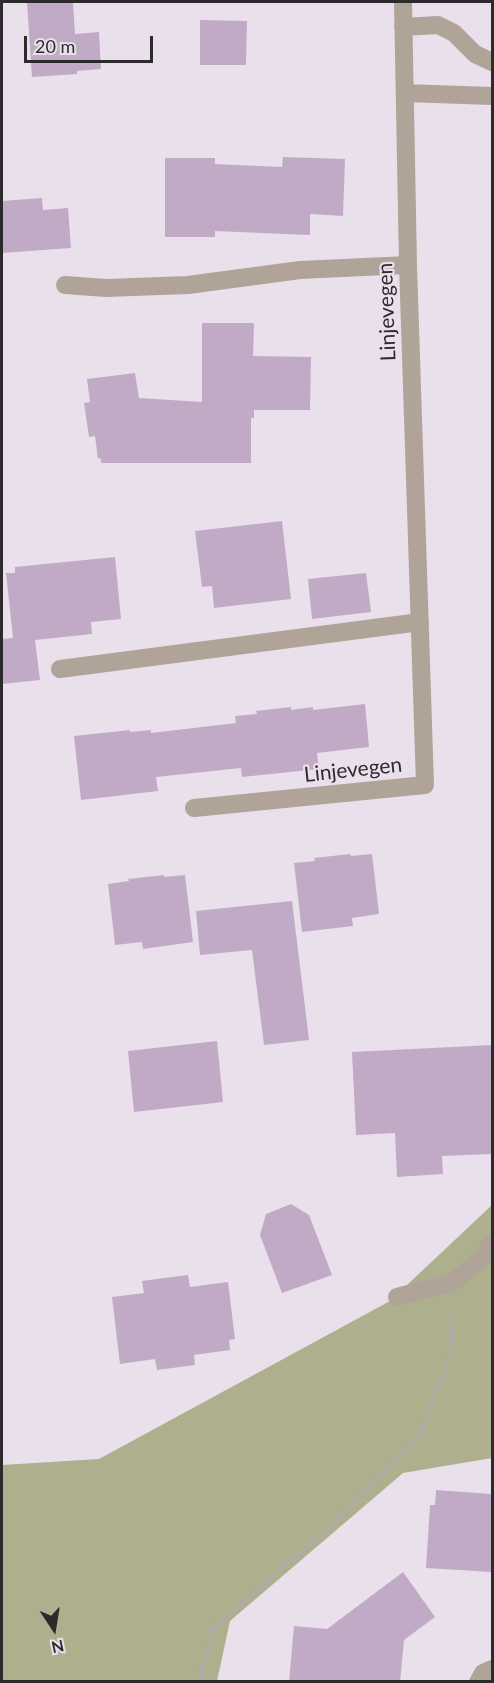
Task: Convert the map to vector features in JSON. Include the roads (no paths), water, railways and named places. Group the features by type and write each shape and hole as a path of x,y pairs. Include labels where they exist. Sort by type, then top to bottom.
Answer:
{"street":[{"name":"Linjevegen","path":"194,808 425,785 408,265 403,2"},
{"path":"403,27 438,25 454,33 475,54 492,62"},
{"path":"405,93 492,96"},
{"path":"65,285 106,288 188,285 300,270 408,265"},
{"path":"60,669 420,621"},
{"path":"397,1297 453,1282 480,1260 492,1243"},
{"path":"478,1682 483,1673 492,1669"}]}
